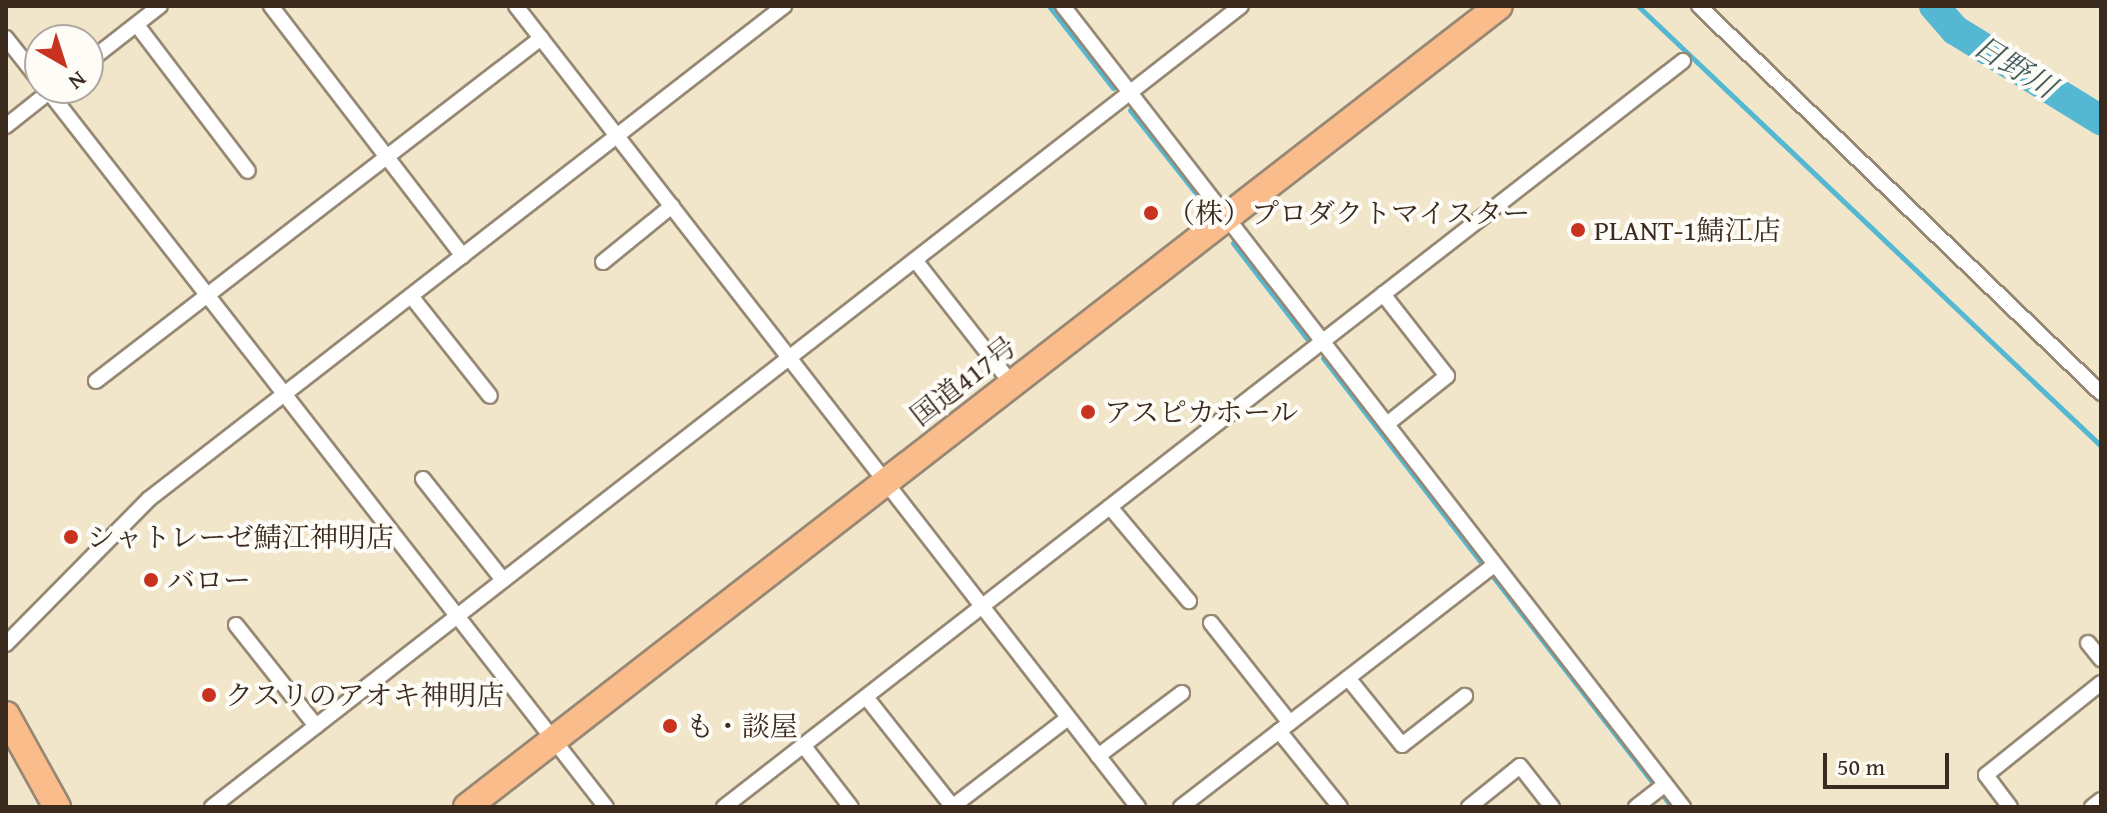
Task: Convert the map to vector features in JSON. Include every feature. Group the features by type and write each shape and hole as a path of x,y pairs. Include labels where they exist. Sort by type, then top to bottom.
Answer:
{"highway":[{"name":"国道417号","path":"467,807 1499,6"},
{"path":"6,715 57,807"}],"street":[{"path":"104,50 160,6"},
{"path":"271,6 463,256"},
{"path":"516,6 1138,807"},
{"path":"6,644 149,499 784,6"},
{"path":"1063,6 1683,807"},
{"path":"212,807 1241,6"},
{"path":"1699,6 2101,393"},
{"path":"137,25 248,171"},
{"path":"6,38 24,60"},
{"path":"96,381 541,38"},
{"path":"724,807 744,801 803,745 1683,61"},
{"path":"6,126 29,104"},
{"path":"60,104 606,807"},
{"path":"603,262 672,206"},
{"path":"915,260 1012,384"},
{"path":"1383,294 1447,376 1387,424"},
{"path":"411,296 490,396"},
{"path":"423,479 503,580"},
{"path":"1110,507 1189,601"},
{"path":"1181,807 1494,565"},
{"path":"1211,623 1340,807"},
{"path":"236,625 316,726"},
{"path":"2088,643 2101,659"},
{"path":"1348,678 1402,745 1465,696"},
{"path":"2010,807 1986,775 2101,683"},
{"path":"1098,756 1182,693"},
{"path":"866,697 952,807 1068,718"},
{"path":"803,745 851,807"},
{"path":"1469,807 1520,766 1552,807"},
{"path":"1636,807 1665,784"},
{"path":"2092,807 2101,800"}],"waterway":[{"path":"1049,6 1113,88"},
{"path":"1638,6 2101,446"},
{"name":"日野川","path":"1934,6 1955,30 2101,120"},
{"path":"1130,110 1207,207"},
{"path":"1233,243 1308,340"},
{"path":"1323,358 1480,561"},
{"path":"1494,578 1653,783"},
{"path":"1664,797 1672,807"}],"place":[{"name":"（株）プロダクトマイスター","path":"1151,213"},
{"name":"PLANT-1鯖江店","path":"1578,230"},
{"name":"アスピカホール","path":"1088,412"},
{"name":"シャトレーゼ鯖江神明店","path":"71,537"},
{"name":"バロー","path":"151,580"},
{"name":"クスリのアオキ神明店","path":"209,695"},
{"name":"も・談屋","path":"670,726"}]}
